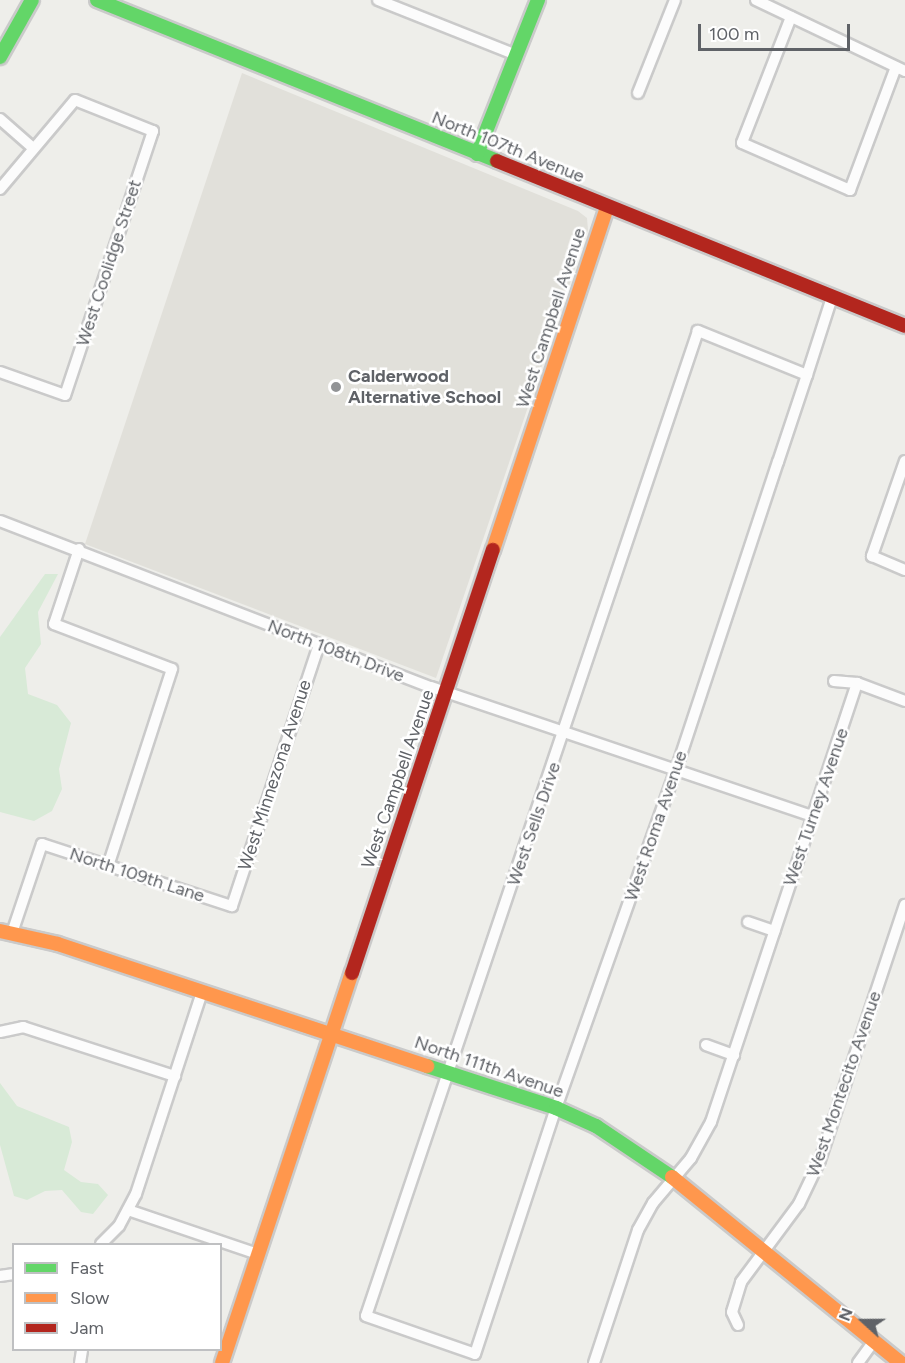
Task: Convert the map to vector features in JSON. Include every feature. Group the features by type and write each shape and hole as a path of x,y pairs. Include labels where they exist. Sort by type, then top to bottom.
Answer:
{"street":[{"path":"0,57 32,0"},
{"name":"North 107th Avenue","path":"97,0 905,326"},
{"path":"378,0 516,55"},
{"path":"477,154 538,0"},
{"path":"638,93 675,0"},
{"path":"756,0 901,69 850,190 742,143 791,17"},
{"name":"West Coolidge Street","path":"0,372 65,395 153,131 75,100 33,148"},
{"path":"0,119 33,148 0,189"},
{"name":"West Campbell Avenue","path":"222,1363 607,207"},
{"name":"West Roma Avenue","path":"475,1354 556,1108 676,770 832,297"},
{"name":"West Sells Drive","path":"475,1354 366,1316 447,1072 566,732 698,331 807,375"},
{"path":"905,461 872,556 905,570"},
{"name":"North 108th Drive","path":"0,521 79,549 318,645 447,693 812,816"},
{"path":"79,549 54,624 172,669 108,866"},
{"name":"West Minnezona Avenue","path":"232,906 318,645"},
{"path":"834,681 857,683 905,701"},
{"name":"West Turney Avenue","path":"594,1363 638,1230 673,1178 691,1158 711,1122 857,683"},
{"name":"North 109th Lane","path":"6,932 42,844 232,906"},
{"name":"West Montecito Avenue","path":"738,1325 732,1312 734,1296 813,1178 905,905"},
{"path":"748,922 774,931"},
{"name":"North 111th Avenue","path":"6,932 58,944 556,1108 596,1126 673,1178 901,1363"},
{"path":"103,1243 128,1210 202,992"},
{"path":"0,1032 23,1027 175,1076"},
{"path":"706,1045 734,1055"},
{"path":"128,1210 258,1254"},
{"path":"858,1363 874,1341"}],"shaded area":[{"name":"Calderwood Alternative School","path":"242,73 578,211 587,218 588,230 436,678 85,544"}],"green space":[{"path":"45,574 58,574 38,612 41,644 25,668 28,694 57,705 71,723 59,769 62,789 52,811 34,821 0,812 0,637"},
{"path":"0,1083 17,1106 69,1127 72,1142 64,1170 81,1182 98,1184 108,1195 93,1214 81,1212 62,1190 45,1191 27,1200 14,1196 0,1145"}],"traffic: fast":[{"path":"0,57 32,0"},
{"path":"97,0 497,161"},
{"path":"477,154 538,0"},
{"path":"427,1066 556,1108 596,1126 672,1177"}],"traffic: slow":[{"path":"493,550 607,207"},
{"path":"0,931 58,944 427,1066"},
{"path":"222,1363 352,973"},
{"path":"672,1177 901,1363"}],"traffic: jam":[{"path":"497,161 905,326"},
{"path":"352,973 493,550"}],"place":[{"name":"Calderwood Alternative School","path":"336,387"}]}
